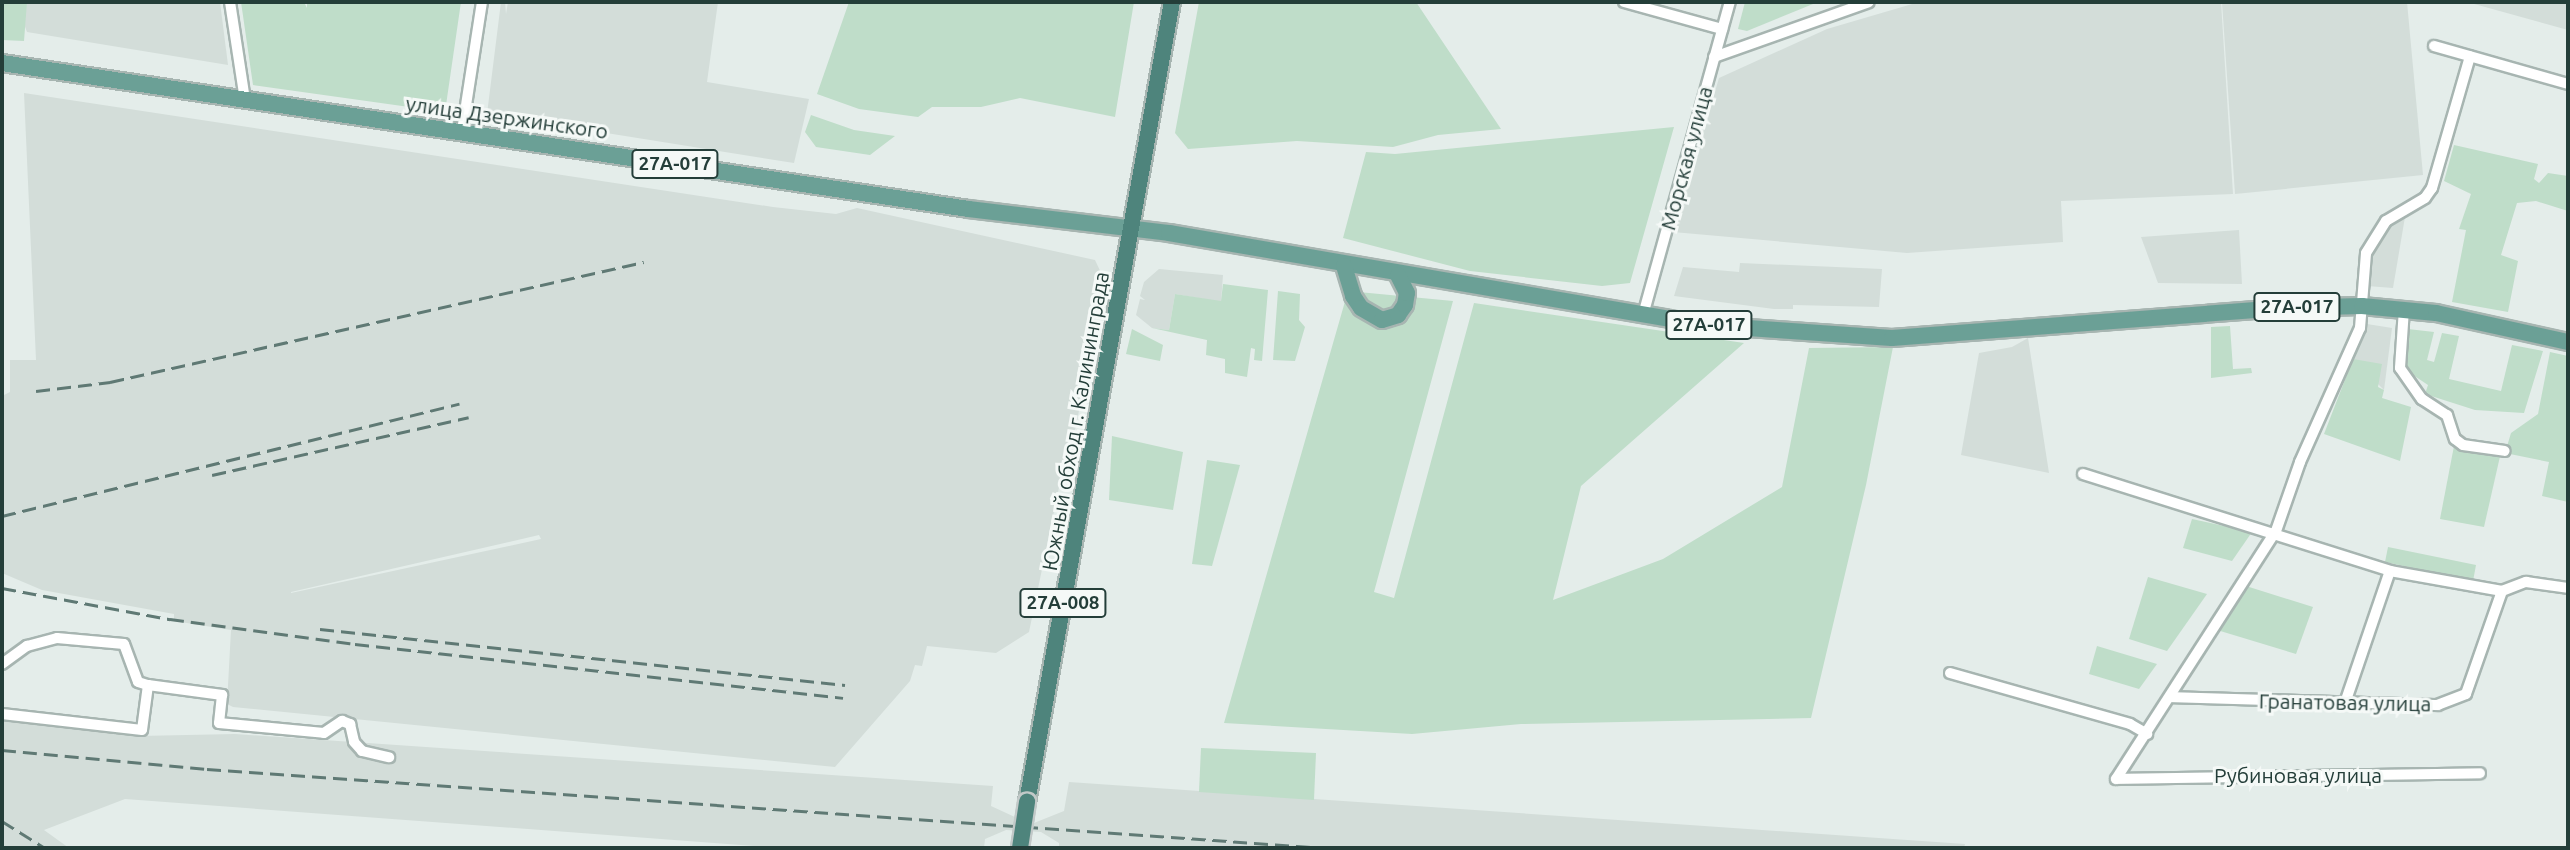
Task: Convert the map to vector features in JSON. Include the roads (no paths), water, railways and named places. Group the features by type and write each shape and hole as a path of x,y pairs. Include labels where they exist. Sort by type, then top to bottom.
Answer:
{"highway":[{"name":"Южный обход г. Калининграда","path":"1020,848 1172,2"}],"main road":[{"name":"улица Дзержинского","path":"2,63 968,209 1132,229"},
{"name":"27А-017","path":"1132,229 1705,325 1892,338 2362,306 2404,309 2568,342"},
{"path":"1344,266 1353,296 1362,308 1382,320 1398,315 1405,305 1407,293 1398,275"}],"street":[{"path":"230,2 245,100"},
{"path":"462,131 482,2"},
{"path":"1624,2 1722,29"},
{"name":"Морская улица","path":"1643,315 1730,2"},
{"path":"1714,57 1868,2"},
{"path":"2434,46 2568,84"},
{"path":"1950,673 2130,724 2147,734 2276,531 2300,462 2360,328 2363,268 2372,241 2386,221 2424,198 2432,188 2470,55"},
{"path":"2404,309 2399,361 2415,389 2447,415 2455,439 2463,445 2505,451"},
{"path":"2083,474 2276,531 2390,570 2502,591 2526,582 2568,588"},
{"path":"2345,704 2390,570"},
{"name":"Гранатовая улица","path":"2172,697 2438,705 2466,694 2502,591"},
{"path":"2,664 27,646 57,638 124,644 138,682 222,695 219,723 324,733 342,721 350,724 354,742 362,751 388,757"},
{"path":"2,713 142,730 148,685"},
{"name":"Рубиновая улица","path":"2147,734 2116,779 2480,773"}],"railway":[{"path":"36,391 110,382 644,262"},
{"path":"2,516 459,404"},
{"path":"212,475 469,417"},
{"path":"2,588 170,619 355,644 843,698"},
{"path":"320,629 845,685"},
{"path":"2,750 207,769 1325,848"},
{"path":"2,821 45,848"}]}
